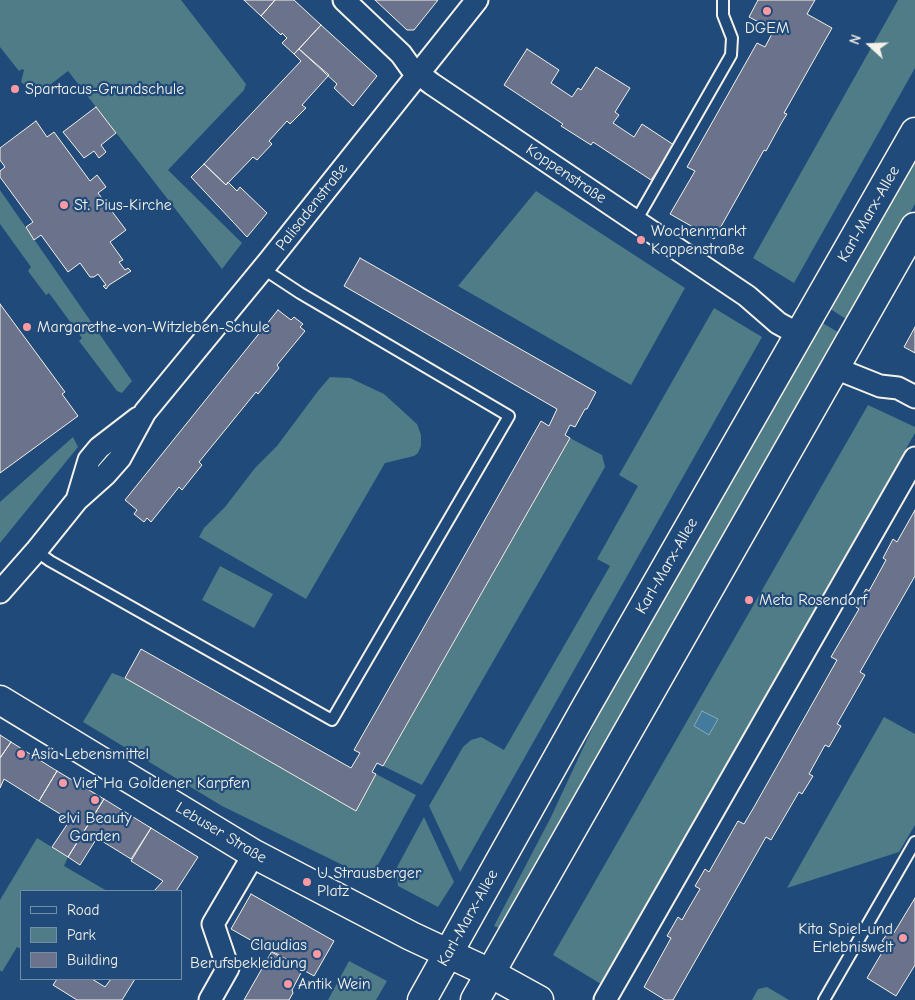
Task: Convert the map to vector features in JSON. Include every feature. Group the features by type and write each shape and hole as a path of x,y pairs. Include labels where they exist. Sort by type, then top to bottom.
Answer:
{"main road":[{"name":"Karl-Marx-Allee","path":"422,1000 586,707 915,132"},
{"path":"475,1000 915,227"},
{"name":"Lebuser Straße","path":"0,700 254,854 411,936 490,973 540,1000"}],"street":[{"name":"Koppenstraße","path":"344,0 401,54 411,68 432,84 747,296 778,323 800,335"},
{"name":"Palisadenstraße","path":"0,592 36,551 76,500 105,475 120,458 145,412 477,0"},
{"path":"835,368 880,386 898,388 915,397"},
{"path":"605,1000 915,458"},
{"path":"210,1000 228,968 213,924 254,854"}],"lane":[{"path":"636,221 732,56 732,38 723,15 723,0"},
{"path":"36,551 50,561 332,720 509,416 262,268"},
{"path":"824,1000 915,842"}],"green space":[{"path":"0,0 181,0 246,84 244,90 168,170 242,243 222,269 68,71 37,95 21,82 24,70 19,71 0,47"},
{"path":"898,0 915,0 915,68 794,283 753,258"},
{"path":"915,157 915,204 849,321 829,308"},
{"path":"0,190 132,381 122,393 117,391 79,341 82,338 49,293 46,295 28,271 31,267 0,224"},
{"path":"536,191 685,288 631,385 458,286"},
{"path":"714,308 762,337 460,872 429,806 463,747 471,740 481,737 504,750 610,566 597,559 638,486 619,475"},
{"path":"821,322 841,334 502,929 494,926 551,817 605,701"},
{"path":"330,377 350,378 384,394 417,424 421,435 421,446 418,453 414,456 385,463 306,599 199,537 204,528 225,507 255,468 277,446"},
{"path":"868,405 915,427 915,433 601,984 553,955"},
{"path":"73,437 78,447 0,543 0,502"},
{"path":"570,438 602,455 605,467 422,785 383,766"},
{"path":"220,566 273,594 254,628 202,600"},
{"path":"112,673 125,678 356,811 376,774 416,795 374,872 363,875 222,806 83,722"},
{"path":"884,717 915,734 915,825 899,852 787,888"},
{"path":"424,817 454,882 438,907 398,886 396,869"},
{"path":"37,838 68,857 64,866 105,890 20,890 20,948 17,947 2,972 0,970 0,900"},
{"path":"349,961 387,981 376,1000 328,1000"},
{"path":"767,987 789,1000 752,1000 758,989"}],"water":[{"path":"702,711 718,719 709,735 694,726"}],"building":[{"path":"244,0 275,0 261,16"},
{"path":"275,0 294,0 321,25 294,54 282,43 287,38 282,33 281,35 261,16"},
{"path":"375,0 438,0 414,30 407,30"},
{"path":"758,0 815,0 807,14 832,28 784,113 787,114 766,151 764,150 714,239 670,214 695,171 687,167 757,43 765,47 774,30 749,17"},
{"path":"321,25 377,76 353,106 334,88 337,84 299,49"},
{"path":"299,49 329,75 302,105 306,108 290,124 287,121 269,141 272,144 257,160 253,157 226,185 204,164 301,61 294,54"},
{"path":"527,49 559,70 551,83 572,97 578,88 581,90 596,67 630,88 615,112 619,115 613,123 634,137 642,124 674,145 651,180 593,142 591,145 561,126 563,124 504,85"},
{"path":"96,107 116,133 101,145 106,152 99,158 94,151 84,158 63,132"},
{"name":"St. Pius-Kirche","path":"36,121 47,137 54,132 90,181 97,175 106,187 98,193 126,230 110,242 123,260 119,262 125,270 128,268 131,271 106,289 103,286 106,285 98,274 90,277 80,263 68,272 41,235 34,240 26,227 33,222 0,177 0,171 5,167 0,160 0,148"},
{"path":"204,164 226,185 228,182 237,191 240,187 267,213 247,237 191,177"},
{"path":"360,258 596,392 575,427 570,425 565,435 570,438 383,766 377,763 372,772 376,774 356,811 125,678 141,649 351,768 360,753 354,750 541,421 549,426 557,409 344,286"},
{"path":"0,304 65,392 62,394 78,416 0,473"},
{"path":"278,310 291,320 294,317 303,324 300,327 305,331 277,365 279,368 258,394 256,392 199,462 202,465 182,490 179,487 151,522 147,518 144,522 134,514 137,510 125,500"},
{"path":"915,327 915,353 904,347"},
{"path":"915,510 915,576 860,672 865,675 837,724 841,726 829,747 825,745 809,774 813,776 802,794 799,792 771,840 766,837 673,1000 665,1000 644,987 671,938 667,936 678,917 682,920 700,889 695,886 705,869 709,872 738,821 744,824 754,807 837,660 831,657 859,609 856,607 866,589 869,591 886,560 883,558 893,539 897,542"},
{"path":"0,735 11,742 0,758"},
{"path":"11,742 57,771 39,801 4,779 0,788 0,758"},
{"path":"57,771 104,799 68,857 52,847 70,820 39,801"},
{"path":"104,799 151,828 131,859 97,838 80,865 68,857"},
{"path":"151,828 198,857 177,890 155,890 163,881 131,861"},
{"path":"251,894 334,941 314,976 231,929"},
{"name":"Kita Spiel-und Erlebniswelt","path":"915,898 915,965 896,996 867,978 887,944 882,941 887,934 892,936"},
{"path":"272,951 303,969 289,1000 244,1000"},
{"path":"56,980 94,980 105,987 110,980 134,980 122,1000 77,1000 53,985"}],"place":[{"name":"DGEM","path":"767,11"},
{"name":"Spartacus-Grundschule","path":"15,89"},
{"name":"St. Pius-Kirche","path":"64,205"},
{"name":"Wochenmarkt Koppenstraße","path":"641,240"},
{"name":"Margarethe-von-Witzleben-Schule","path":"27,327"},
{"name":"Meta Rosendorf","path":"749,600"},
{"name":"Asia Lebensmittel","path":"21,754"},
{"name":"Viet Ha Goldener Karpfen","path":"63,783"},
{"name":"elvi Beauty Garden","path":"95,800"},
{"name":"U Strausberger Platz","path":"307,882"},
{"name":"Kita Spiel-und Erlebniswelt","path":"903,938"},
{"name":"Claudias Berufsbekleidung","path":"317,954"},
{"name":"Antik Wein","path":"288,984"}]}
